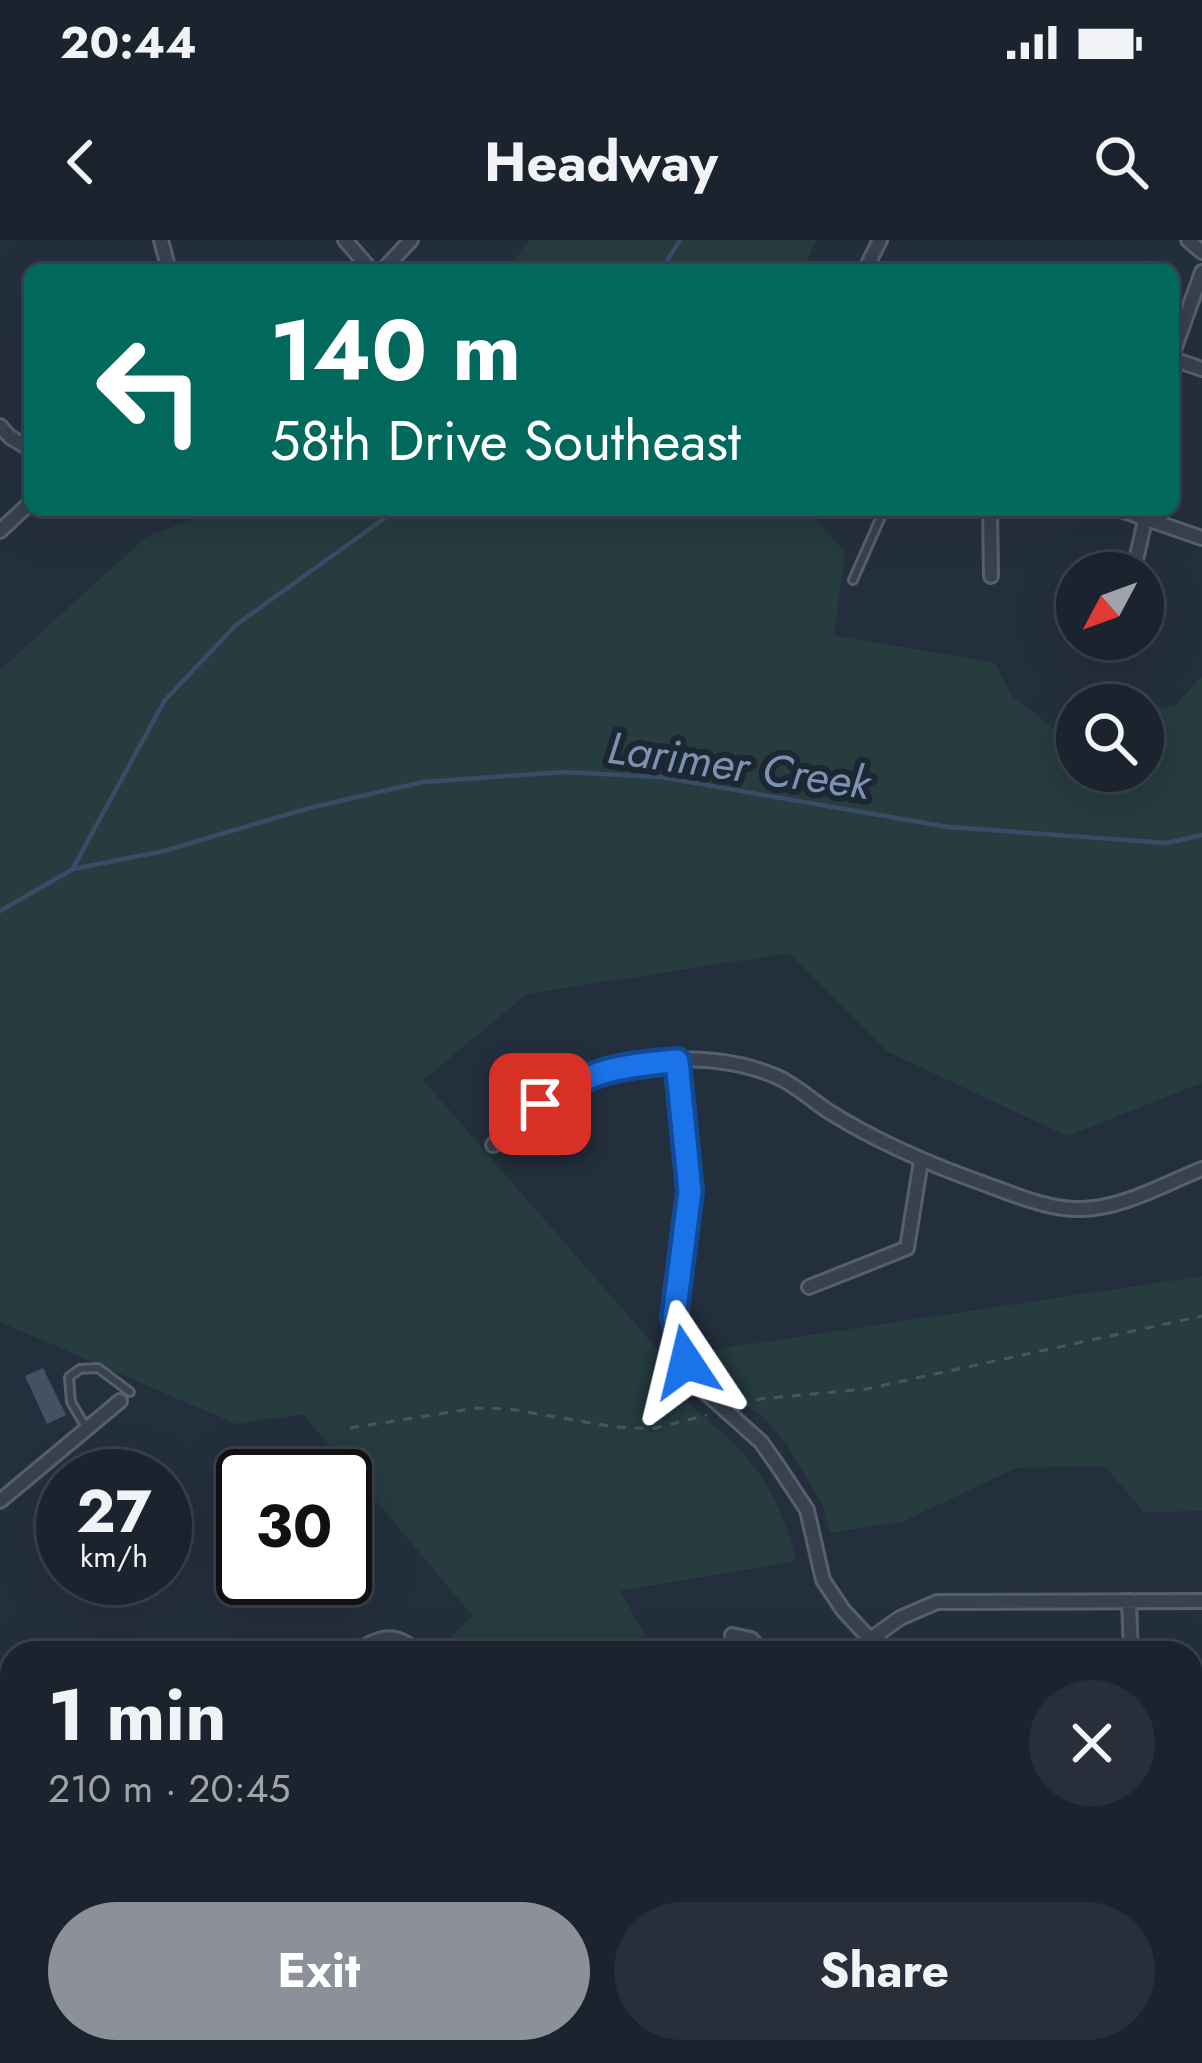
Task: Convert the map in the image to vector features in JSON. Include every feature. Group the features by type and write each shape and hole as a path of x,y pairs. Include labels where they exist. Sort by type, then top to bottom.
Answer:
{"street":[{"path":"345,240 366,264"},
{"path":"389,264 411,240"},
{"path":"1188,240 1202,252"},
{"path":"1179,339 1202,272"},
{"path":"0,531 24,509"},
{"path":"992,516 992,576"},
{"path":"1138,552 1146,516 1202,538"},
{"path":"494,1145 571,1082 627,1065 704,1058 739,1062 781,1078 830,1112 922,1161 1030,1200 1078,1209 1114,1205 1202,1168"},
{"path":"677,1061 690,1191 674,1317 686,1362 705,1392 761,1442 806,1510 823,1580 873,1641"},
{"path":"809,1287 907,1248 922,1161"},
{"path":"0,1501 125,1396"},
{"path":"1129,1601 1131,1641"},
{"path":"866,1641 900,1618 937,1602 1202,1601"},
{"path":"732,1635 753,1641"}],"lane":[{"path":"853,580 881,516"},
{"path":"87,1429 70,1402 69,1377 80,1369 98,1368 125,1396"},
{"path":"364,1641 390,1633 410,1641"}],"path":[{"path":"350,1428 477,1408 509,1408 652,1429 760,1399 866,1389 1202,1316"}],"green space":[{"path":"529,240 817,240 805,264 511,264"},
{"path":"198,516 814,516 845,553 834,635 995,663 1012,696 1056,730 1056,792 1164,792 1164,708 1176,705 1202,676 1202,1083 1067,1136 888,1052 789,953 527,994 423,1080 665,1358 688,1401 752,1464 782,1517 796,1561 620,1591 648,1641 447,1641 473,1616 372,1496 372,1449 332,1449 303,1414 236,1424 0,1322 0,670 146,537"},
{"path":"1202,1276 1202,1511 1144,1512 1104,1466 1016,1468 902,1522 830,1533 822,1504 786,1443 763,1417 731,1395 698,1352"}],"building":[{"path":"43,1368 66,1415 47,1424 25,1376"}],"waterway":[{"path":"665,264 680,240"},
{"path":"73,868 165,700 236,625 388,516"},
{"name":"Larimer Creek","path":"0,911 73,869 164,851 309,808 423,782 563,772 660,777 948,827 1167,843 1202,835"}],"route":[{"path":"540,1104 571,1082 627,1065 677,1061 690,1191 674,1317 686,1362"}]}
